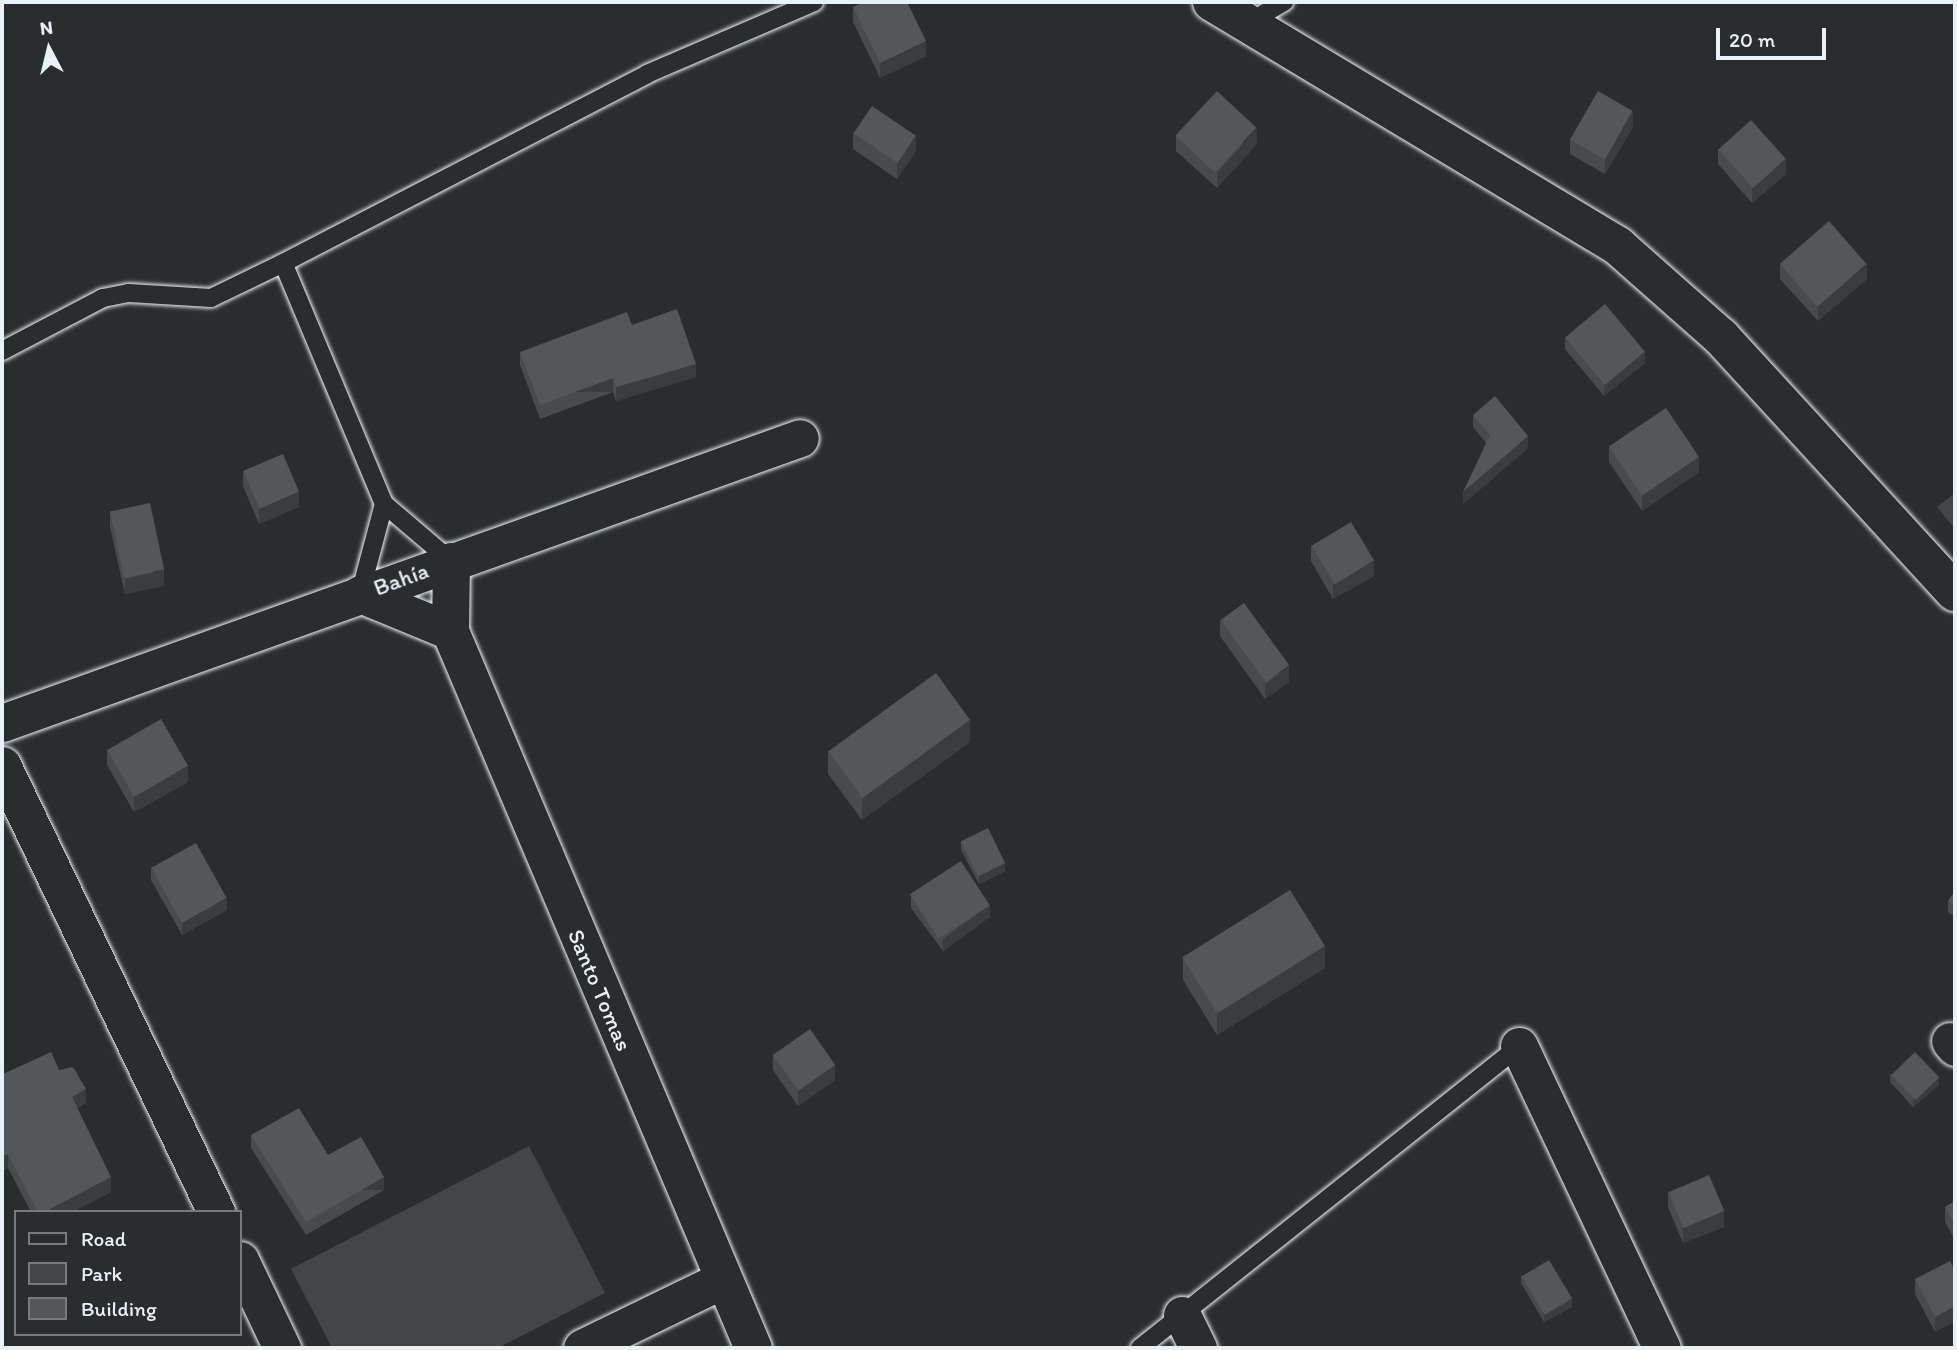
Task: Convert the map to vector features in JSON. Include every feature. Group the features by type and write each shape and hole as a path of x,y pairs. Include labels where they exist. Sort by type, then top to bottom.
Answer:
{"street":[{"path":"1212,2 1618,246 1721,337 1955,592"},
{"name":"Bahía","path":"2,723 800,438"},
{"name":"Santo Tomas","path":"451,561 450,631 752,1348"},
{"path":"360,594 450,631"},
{"path":"2,765 215,1210"},
{"path":"1519,1046 1662,1348"},
{"path":"242,1265 282,1348"},
{"path":"582,1348 722,1280"},
{"path":"1182,1315 1198,1348"}],"lane":[{"path":"2,351 103,298 129,293 211,298 647,74 814,2"},
{"path":"1248,23 1284,2"},
{"path":"283,262 384,503 451,561"},
{"path":"360,594 384,503"},
{"path":"1140,1348 1519,1046"}],"green space":[{"path":"1955,493 1955,529 1937,507"},
{"path":"529,1146 605,1293 498,1348 332,1348 291,1269"}],"building":[{"path":"863,2 907,2 926,41 880,63 853,7"},
{"path":"1217,91 1256,128 1215,172 1175,136"},
{"path":"1598,91 1633,111 1605,159 1570,139"},
{"path":"872,106 916,136 897,163 854,133"},
{"path":"1751,120 1786,159 1753,188 1718,149"},
{"path":"1829,221 1866,264 1817,307 1780,264"},
{"path":"1605,304 1645,351 1605,385 1565,337"},
{"path":"677,309 696,364 616,387 613,378 540,405 520,352 627,312 632,325"},
{"path":"1495,396 1528,436 1463,492 1490,435 1473,415"},
{"path":"1666,408 1699,457 1642,495 1609,447"},
{"path":"283,454 299,492 259,509 243,471"},
{"path":"150,503 164,570 124,578 110,512"},
{"path":"1351,522 1374,561 1335,584 1312,546"},
{"path":"1244,603 1289,665 1266,682 1221,620"},
{"path":"936,673 970,720 862,798 828,751"},
{"path":"161,719 188,766 134,797 107,750"},
{"path":"988,828 1005,863 978,876 961,841"},
{"path":"196,843 227,898 182,923 151,868"},
{"path":"961,861 990,905 939,939 910,894"},
{"path":"1290,890 1325,946 1217,1013 1182,957"},
{"path":"1955,891 1955,906 1948,901"},
{"path":"810,1029 835,1065 798,1091 773,1055"},
{"path":"51,1052 59,1070 73,1067 86,1089 72,1097 111,1177 48,1210 37,1210 8,1154 2,1156 3,1074"},
{"path":"1915,1052 1939,1077 1916,1100 1891,1075"},
{"path":"299,1108 328,1155 361,1137 384,1177 306,1222 251,1135"},
{"path":"1709,1175 1724,1211 1684,1228 1668,1192"},
{"path":"1955,1201 1955,1225 1945,1207"},
{"path":"1549,1260 1572,1299 1545,1315 1522,1276"},
{"path":"1950,1261 1955,1271 1955,1306 1935,1317 1915,1279"}]}
